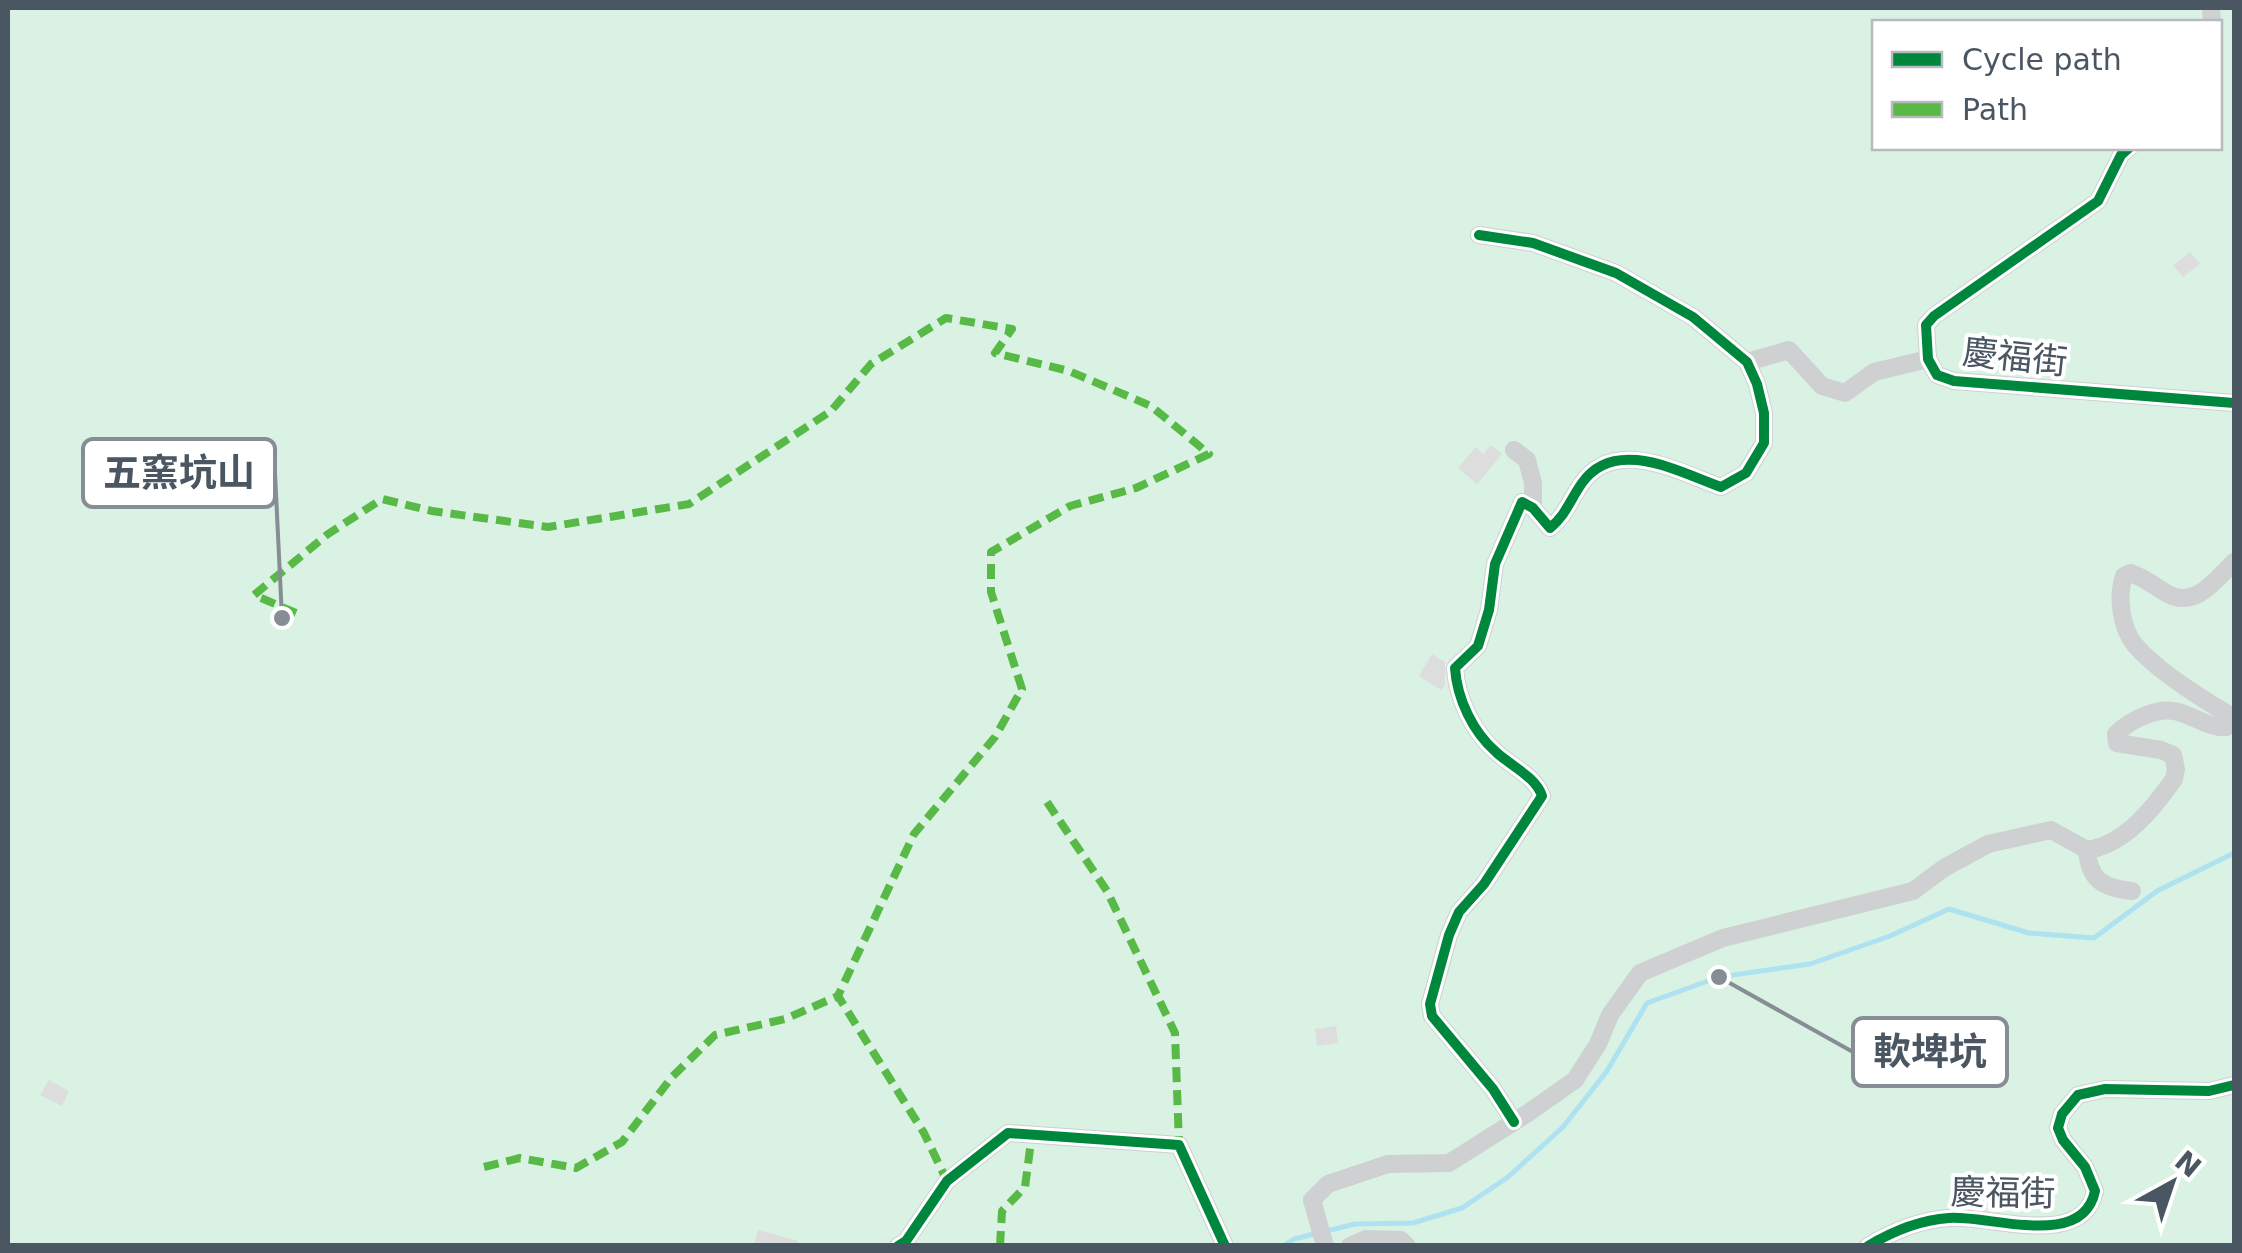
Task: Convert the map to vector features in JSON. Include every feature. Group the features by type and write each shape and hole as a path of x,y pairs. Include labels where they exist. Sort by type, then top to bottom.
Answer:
{"street":[{"name":"慶福街","path":"2127,150 2098,201 1934,316 1926,325 1928,359 1937,375 1954,381 2234,403"},
{"path":"1479,235 1533,243 1616,273 1693,317 1747,362 1764,413 1764,443 1746,474 1721,487 1645,459 1607,462 1583,481 1564,517 1550,528 1533,508 1522,502 1495,564 1489,610 1478,646 1455,668 1456,682 1476,731 1530,779 1542,796 1484,884 1459,912 1430,1004 1432,1016 1493,1089 1514,1122"},
{"path":"1747,362 1789,350 1822,386 1845,393 1874,372 1928,359"},
{"path":"1514,450 1527,460 1533,482 1533,508"},
{"path":"1325,1246 1312,1200 1328,1184 1388,1164 1449,1163 1514,1122 1576,1080 1640,973 1723,938 1913,890 1988,844 2051,830 2087,850 2105,848 2132,828 2174,779 2176,769 2173,756 2161,750 2117,743 2116,734 2144,716 2173,710 2218,728 2226,726 2232,717 2133,644 2122,613 2124,576 2140,576 2171,596 2188,599 2206,590 2234,562"},
{"path":"2087,850 2092,875 2114,889 2132,891"},
{"name":"慶福街","path":"1868,1246 1920,1222 1953,1218 2070,1223 2086,1213 2095,1190 2086,1166 2063,1140 2058,1128 2062,1114 2078,1095 2105,1088 2208,1090 2234,1086"},
{"path":"898,1246 906,1241 947,1181 1008,1132 1179,1145 1225,1246"},
{"path":"1350,1246 1366,1239 1402,1240 1407,1246"}],"green space":[{"path":"8,8 2234,8 2234,1245 8,1245"}],"building":[{"path":"2190,252 2200,264 2183,277 2173,265"},
{"path":"1491,445 1502,454 1477,484 1458,468 1476,447 1483,454"},
{"path":"1432,654 1445,662 1445,685 1441,690 1419,676"},
{"path":"1336,1026 1338,1043 1317,1046 1315,1029"},
{"path":"49,1080 69,1091 62,1106 40,1095"},
{"path":"758,1230 798,1241 797,1246 754,1246"}],"waterway":[{"path":"1283,1246 1294,1239 1355,1224 1413,1223 1462,1208 1508,1177 1563,1127 1607,1071 1647,1003 1719,977 1810,964 1890,936 1949,909 2029,933 2094,938 2157,891 2234,853"}],"marked path":[{"path":"296,613 254,595 328,534 382,499 432,511 548,527 689,504 831,411 871,364 946,318 1012,329 995,353 1069,371 1151,406 1209,454 1136,488 1070,506 991,552 991,592 1022,689 995,737 914,834 838,996"},
{"path":"1047,802 1107,891 1175,1033 1179,1145"},
{"path":"484,1167 520,1158 576,1168 622,1142 672,1077 715,1035 785,1019 838,996 924,1133 947,1181"},
{"path":"1000,1246 1002,1211 1025,1187 1032,1134"}],"cycle path":[{"path":"2127,150 2098,201 1934,316 1926,325 1928,359 1937,375 1954,381 2234,403"},
{"path":"1479,235 1533,243 1616,273 1693,317 1747,362 1764,413 1764,443 1746,473 1721,487 1667,467 1629,460 1596,469 1550,528 1533,508 1522,502 1495,564 1489,610 1478,646 1455,668 1473,725 1496,752 1529,777 1542,796 1484,884 1459,912 1430,1004 1432,1016 1493,1089 1514,1122"},
{"path":"1868,1246 1907,1227 1938,1219 1967,1218 2033,1226 2073,1220 2087,1209 2095,1191 2085,1167 2058,1128 2062,1114 2078,1095 2105,1089 2209,1091 2234,1085"},
{"path":"898,1246 906,1241 947,1181 1008,1133 1179,1145 1225,1246"}],"place":[{"name":"五窯坑山","path":"282,618"},
{"name":"軟埤坑","path":"1719,977"}]}
